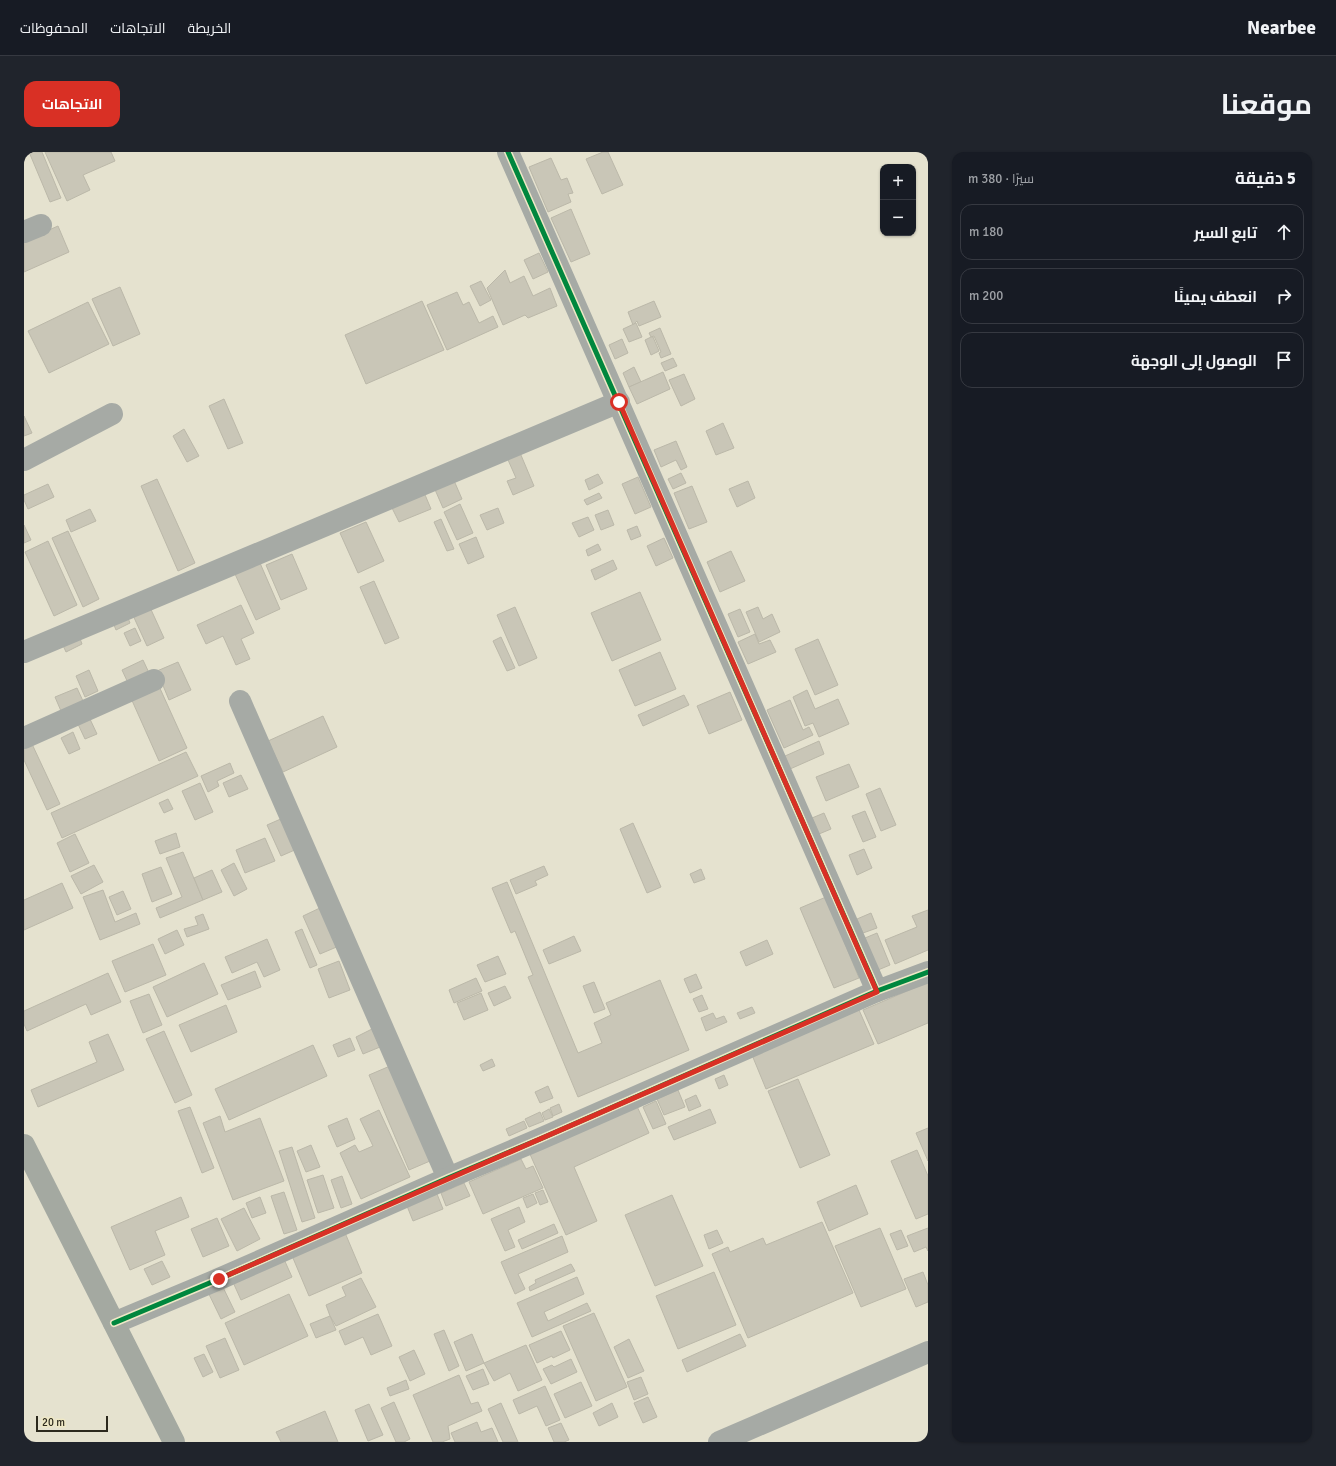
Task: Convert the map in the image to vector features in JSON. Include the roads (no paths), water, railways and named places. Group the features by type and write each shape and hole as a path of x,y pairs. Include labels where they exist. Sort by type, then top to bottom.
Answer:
{"main road":[{"path":"24,1145 174,1442"}],"street":[{"path":"508,152 877,992"},
{"path":"24,652 619,402"},
{"path":"24,460 112,414"},
{"path":"24,738 154,680"},
{"path":"240,701 448,1178"},
{"path":"114,1323 219,1279 877,992 928,972"},
{"path":"719,1442 928,1352"}]}
